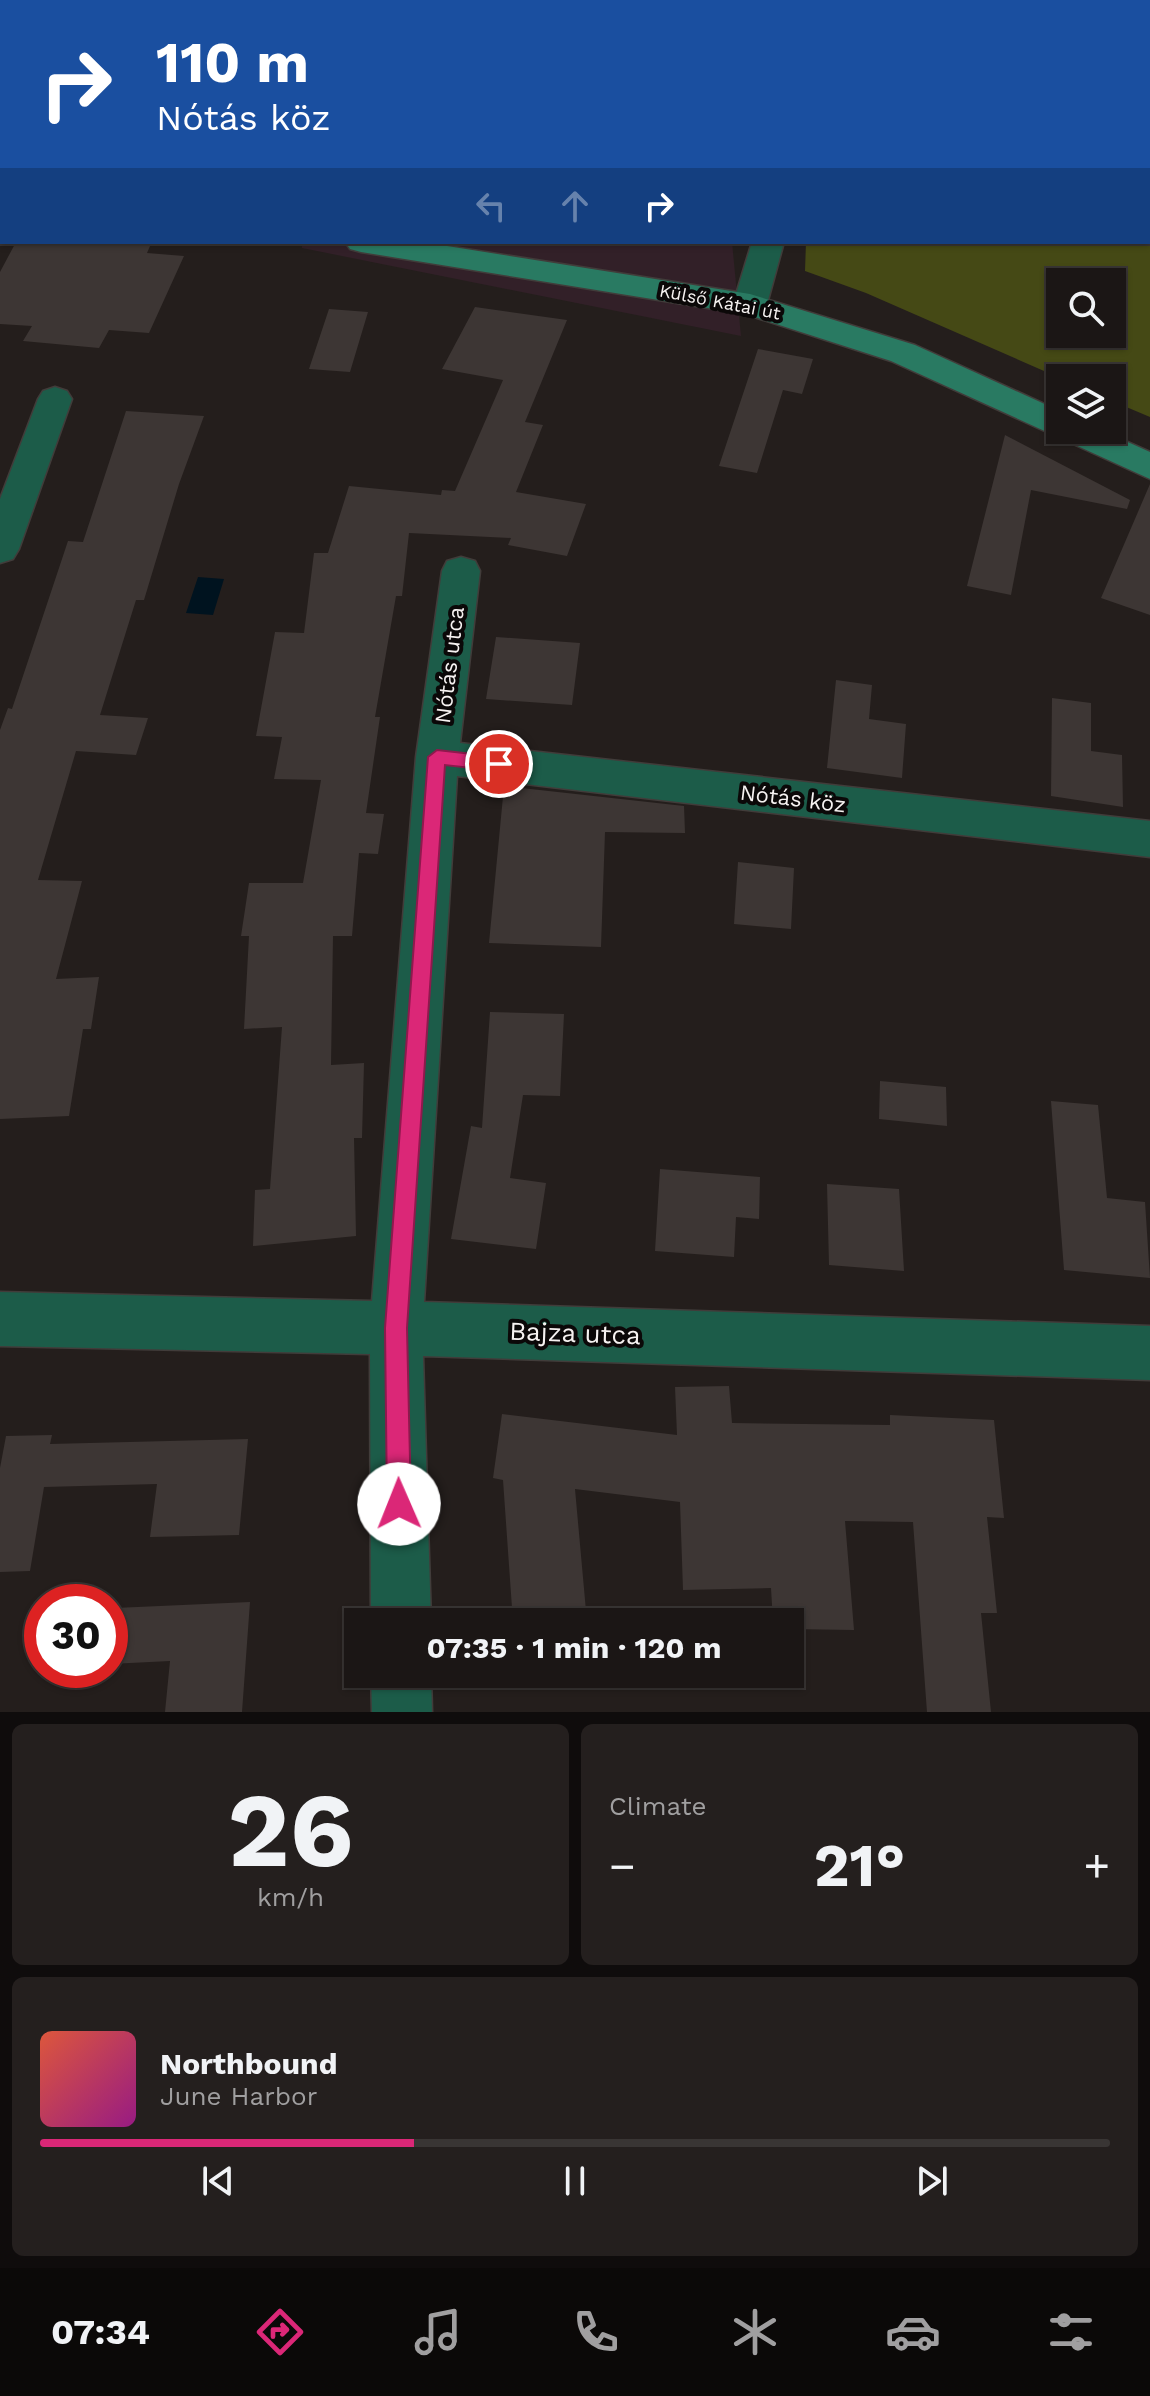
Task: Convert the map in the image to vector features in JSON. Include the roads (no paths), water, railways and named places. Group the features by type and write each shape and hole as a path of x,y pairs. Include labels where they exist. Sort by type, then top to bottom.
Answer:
{"main road":[{"name":"Külső Kátai út","path":"374,244 750,304 903,353 1046,419"},
{"path":"1100,444 1150,467"}],"street":[{"path":"750,304 767,244"},
{"path":"0,549 55,399"},
{"name":"Nótás utca","path":"401,1608 396,1328 437,757 461,571"},
{"name":"Nótás köz","path":"437,757 1150,839"},
{"name":"Bajza utca","path":"0,1319 396,1328 1150,1353"},
{"path":"401,1688 402,1712"}],"water":[{"path":"198,577 224,579 213,615 186,613"}]}
